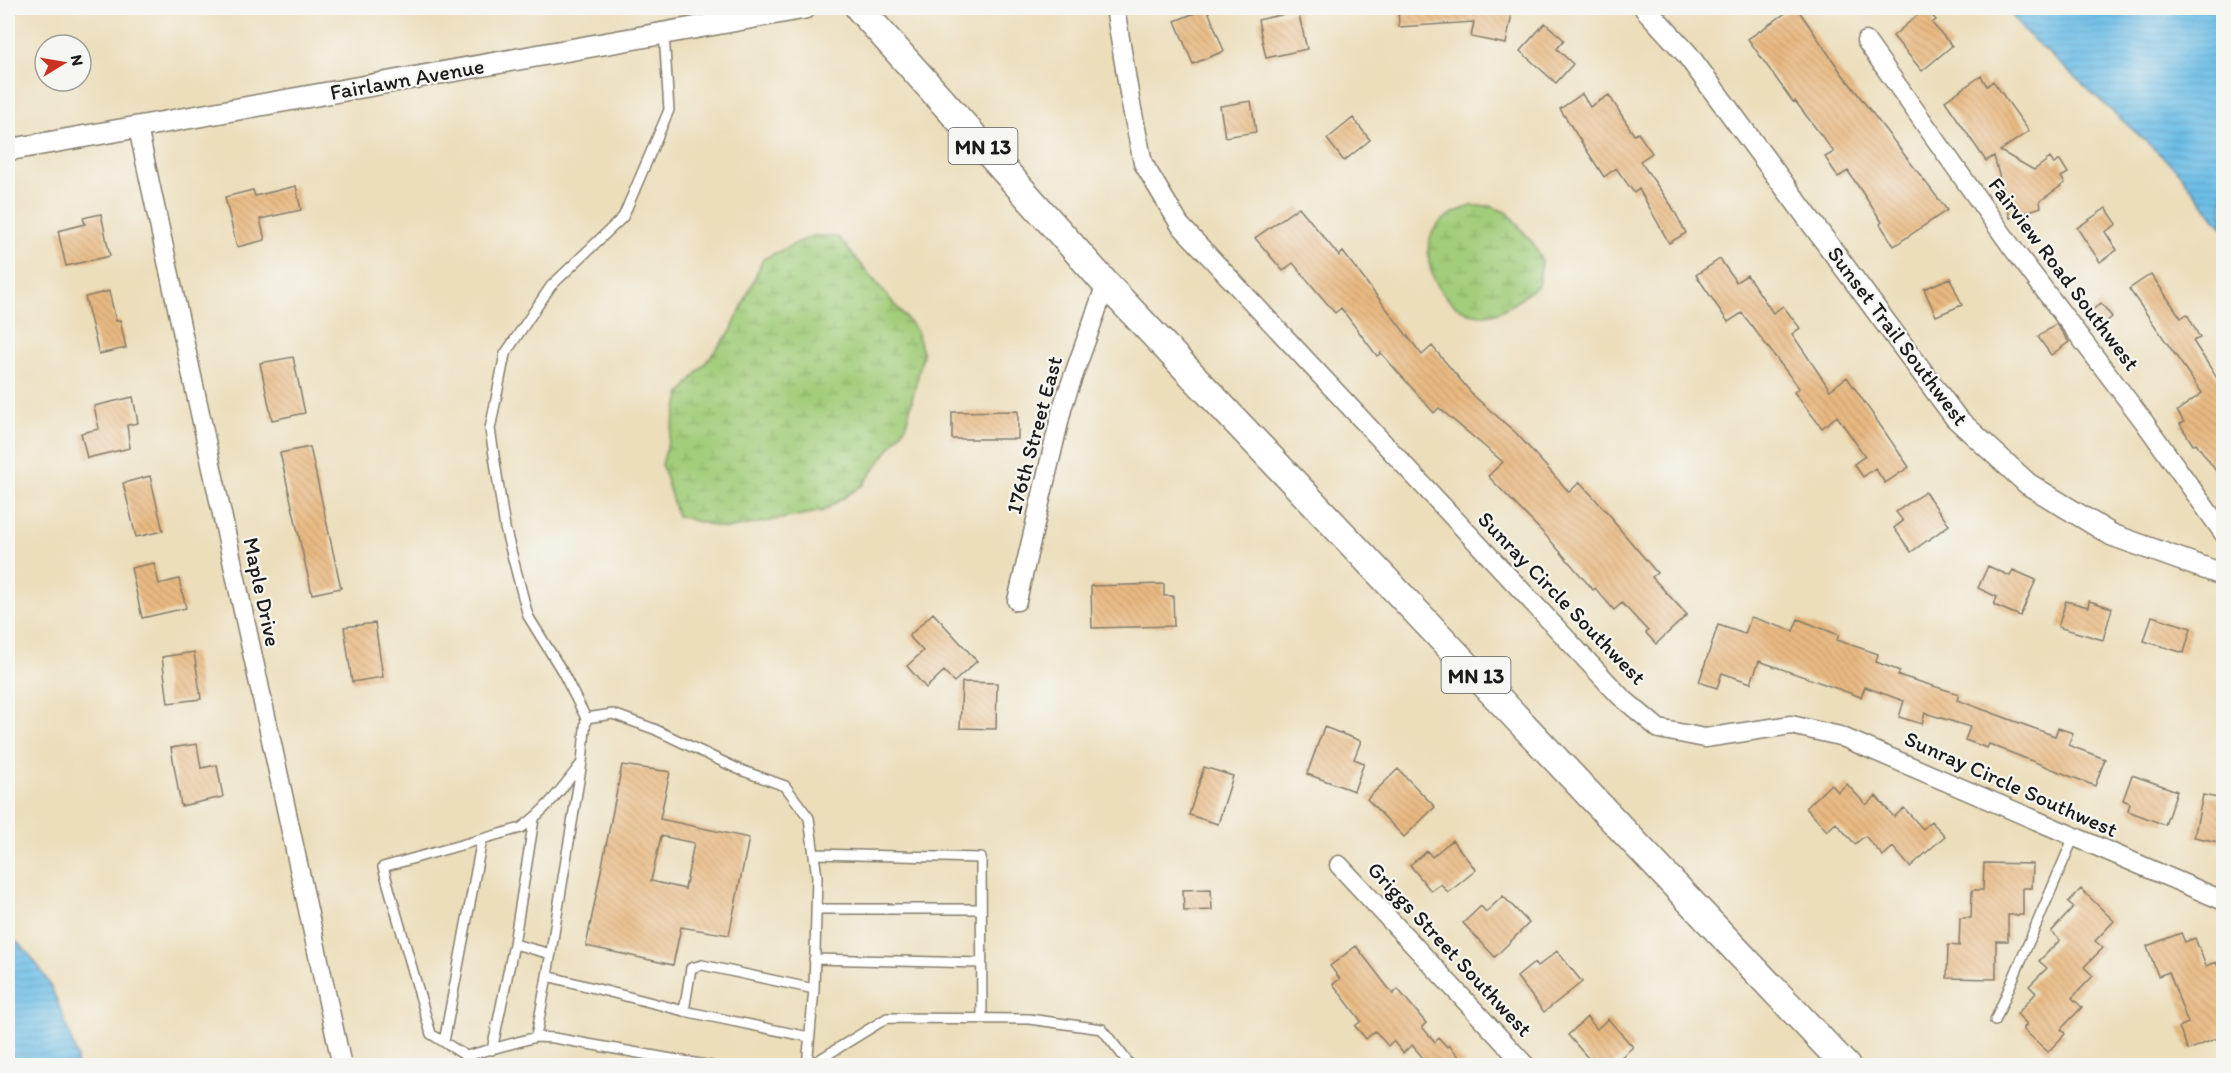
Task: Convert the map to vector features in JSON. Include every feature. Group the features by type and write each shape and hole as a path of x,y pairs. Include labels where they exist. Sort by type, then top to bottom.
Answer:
{"main road":[{"name":"MN 13","path":"859,8 1106,284 1846,1065"}],"street":[{"name":"Fairlawn Avenue","path":"8,150 806,8"},
{"name":"Sunray Circle Southwest","path":"1115,8 1143,163 1180,225 1620,696 1659,729 1705,738 1791,725 1840,736 2073,839 2223,902"},
{"name":"Sunset Trail Southwest","path":"1645,8 1687,54 1956,418 2028,483 2112,535 2223,574"},
{"name":"Fairview Road Southwest","path":"1866,41 2011,246 2145,423 2223,534"},
{"name":"Maple Drive","path":"138,128 342,1065"},
{"name":"176th Street East","path":"1017,601 1063,405 1106,284"},
{"name":"Griggs Street Southwest","path":"1339,865 1526,1065"}],"lane":[{"path":"536,1037 582,762 586,718 562,671 528,616 505,528 490,429 505,354 551,286 623,217 669,110 664,33"},
{"path":"586,718 613,714 654,729 738,769 784,786 809,818 817,877 814,988 808,1065"},
{"path":"582,762 534,819 521,828 383,867 431,1034 466,1056 536,1037 554,1038 711,1065"},
{"path":"492,1050 514,944 534,819"},
{"path":"444,1042 482,839"},
{"path":"1995,1021 2073,839"},
{"path":"814,854 981,858 982,1018"},
{"path":"816,909 981,909"},
{"path":"514,944 550,954"},
{"path":"814,959 981,963"},
{"path":"684,1011 692,968 702,965 814,988"},
{"path":"547,976 684,1011 809,1037"},
{"path":"808,1065 887,1018 1029,1019 1102,1029 1131,1065"}],"green space":[{"path":"1471,206 1490,206 1508,213 1535,246 1542,262 1538,286 1512,305 1495,313 1478,315 1462,310 1438,287 1431,272 1428,255 1430,240 1436,227 1448,216"},
{"path":"812,236 838,237 917,331 923,354 906,426 863,485 823,511 726,529 677,516 662,465 681,393 731,331 763,259"}],"water":[{"path":"2006,8 2223,8 2223,228 2176,169 2024,31"},
{"path":"8,935 34,961 52,990 77,1057 76,1065 8,1065"}],"building":[{"path":"1207,8 1224,51 1193,64 1175,21"},
{"path":"1398,8 1510,8 1511,19 1506,44 1471,37 1474,22 1399,27"},
{"path":"1793,8 1797,8 1840,71 1947,210 1894,246 1880,224 1882,222 1848,171 1838,177 1825,157 1834,152 1795,101 1793,102 1748,39"},
{"path":"1926,8 1936,20 1932,23 1952,46 1922,71 1893,36"},
{"path":"1298,11 1307,49 1266,58 1258,20"},
{"path":"1545,23 1564,40 1557,49 1573,64 1556,83 1520,51"},
{"path":"1981,76 1987,86 1993,81 2029,131 2000,151 2034,170 2050,158 2054,164 2060,160 2068,173 2061,177 2065,183 2040,201 2041,207 2010,218 1994,156 1986,161 1945,101"},
{"path":"1582,94 1590,107 1609,95 1634,135 1638,133 1652,153 1640,161 1671,205 1686,233 1669,243 1639,189 1634,193 1616,168 1604,177 1560,109"},
{"path":"1251,101 1256,132 1225,137 1220,106"},
{"path":"1353,118 1370,140 1344,161 1327,139"},
{"path":"296,186 301,210 260,219 265,240 237,247 225,197 253,190 255,196"},
{"path":"1299,207 1339,256 1343,252 1422,355 1432,346 1474,396 1516,433 1569,492 1580,482 1614,520 1657,573 1652,577 1687,615 1656,644 1646,633 1648,631 1622,603 1614,610 1595,588 1593,590 1550,540 1488,476 1503,462 1439,408 1434,413 1381,353 1377,356 1341,308 1335,313 1293,263 1283,271 1255,238"},
{"path":"2106,208 2117,224 2105,232 2117,250 2100,262 2077,228"},
{"path":"101,214 110,256 66,266 58,231 85,224 83,218"},
{"path":"1720,259 1736,282 1747,275 1773,313 1783,306 1800,328 1792,334 1830,390 1847,377 1909,467 1885,483 1875,468 1863,477 1854,464 1865,456 1837,416 1822,428 1794,392 1799,388 1742,313 1728,322 1696,275"},
{"path":"2151,274 2181,318 2187,314 2200,338 2193,341 2223,387 2223,481 2196,443 2193,445 2180,424 2184,422 2177,411 2202,393 2129,289"},
{"path":"1950,278 1962,305 1936,316 1924,289"},
{"path":"109,291 116,321 120,320 126,348 99,354 85,297"},
{"path":"2101,303 2112,317 2096,331 2084,317"},
{"path":"2056,324 2069,342 2051,355 2038,337"},
{"path":"293,357 305,413 272,420 260,363"},
{"path":"133,397 138,423 127,425 130,448 87,458 81,433 99,429 94,406"},
{"path":"1018,411 1018,439 952,439 952,412"},
{"path":"310,447 341,588 312,594 280,453"},
{"path":"150,476 163,531 136,537 123,483"},
{"path":"1925,492 1949,525 1911,552 1894,528 1903,521 1896,512"},
{"path":"154,563 159,584 179,579 186,608 142,618 131,568"},
{"path":"1988,566 2010,576 2013,570 2036,580 2020,616 1994,605 1997,597 1978,588"},
{"path":"1164,584 1164,596 1173,596 1174,626 1092,628 1091,586"},
{"path":"2066,601 2088,607 2089,601 2112,608 2103,640 2058,627"},
{"path":"933,613 977,661 954,682 944,671 926,688 907,666 923,651 909,636"},
{"path":"2152,616 2191,628 2184,653 2144,641"},
{"path":"1751,617 1793,631 1798,619 1839,635 1837,640 1878,654 1876,662 1900,671 1898,675 1959,694 1957,700 2055,736 2058,728 2073,733 2068,745 2105,759 2095,786 1989,744 1987,748 1965,740 1970,727 1925,713 1922,724 1899,717 1904,701 1865,687 1861,697 1759,661 1751,683 1722,673 1717,688 1699,682 1718,625 1745,634"},
{"path":"375,623 383,677 352,682 344,627"},
{"path":"194,652 201,699 168,703 162,657"},
{"path":"962,682 997,683 996,729 960,728"},
{"path":"1324,727 1361,741 1354,759 1364,763 1354,791 1307,774"},
{"path":"197,744 201,768 217,765 223,797 181,806 171,748"},
{"path":"622,765 670,772 660,819 749,838 729,935 681,927 673,965 586,946","holes":["661,836 694,843 685,889 651,881"]},
{"path":"1204,767 1233,776 1218,824 1189,815"},
{"path":"1398,769 1435,807 1404,837 1367,799"},
{"path":"2132,775 2177,791 2165,825 2128,811 2130,803 2123,800"},
{"path":"1831,784 1838,792 1847,784 1866,805 1876,796 1894,817 1904,808 1923,829 1931,821 1945,836 1910,867 1893,847 1883,856 1865,836 1855,844 1836,823 1827,831 1806,808"},
{"path":"2203,795 2223,799 2223,843 2194,837"},
{"path":"1452,840 1476,870 1448,893 1441,884 1431,891 1410,865 1427,851 1432,857"},
{"path":"1984,863 2033,864 2032,888 2023,888 2023,915 2008,915 2008,941 1996,941 1996,979 1947,978 1948,945 1959,946 1960,918 1971,918 1972,890 1983,890"},
{"path":"1211,889 1212,910 1184,911 1183,890"},
{"path":"2081,889 2114,921 2095,941 2103,948 2084,967 2093,976 2072,998 2082,1007 2061,1029 2065,1034 2048,1052 2023,1029 2027,1024 2017,1014 2036,993 2029,986 2047,968 2039,961 2060,940 2051,932 2074,907 2068,902"},
{"path":"1503,896 1529,923 1495,957 1463,923 1481,906 1486,912"},
{"path":"2181,933 2185,942 2195,938 2206,966 2216,962 2223,981 2223,1036 2188,1050 2179,1027 2188,1023 2169,972 2158,976 2147,946"},
{"path":"1356,946 1393,994 1398,989 1426,1023 1422,1027 1435,1042 1439,1038 1447,1047 1449,1045 1466,1065 1429,1065 1412,1045 1403,1053 1393,1041 1388,1046 1375,1031 1366,1039 1355,1026 1361,1021 1333,984 1340,979 1330,966"},
{"path":"1557,951 1582,982 1544,1012 1517,977 1534,963 1537,967"},
{"path":"1587,1017 1597,1029 1608,1019 1633,1047 1612,1065 1594,1065 1568,1035"}]}
